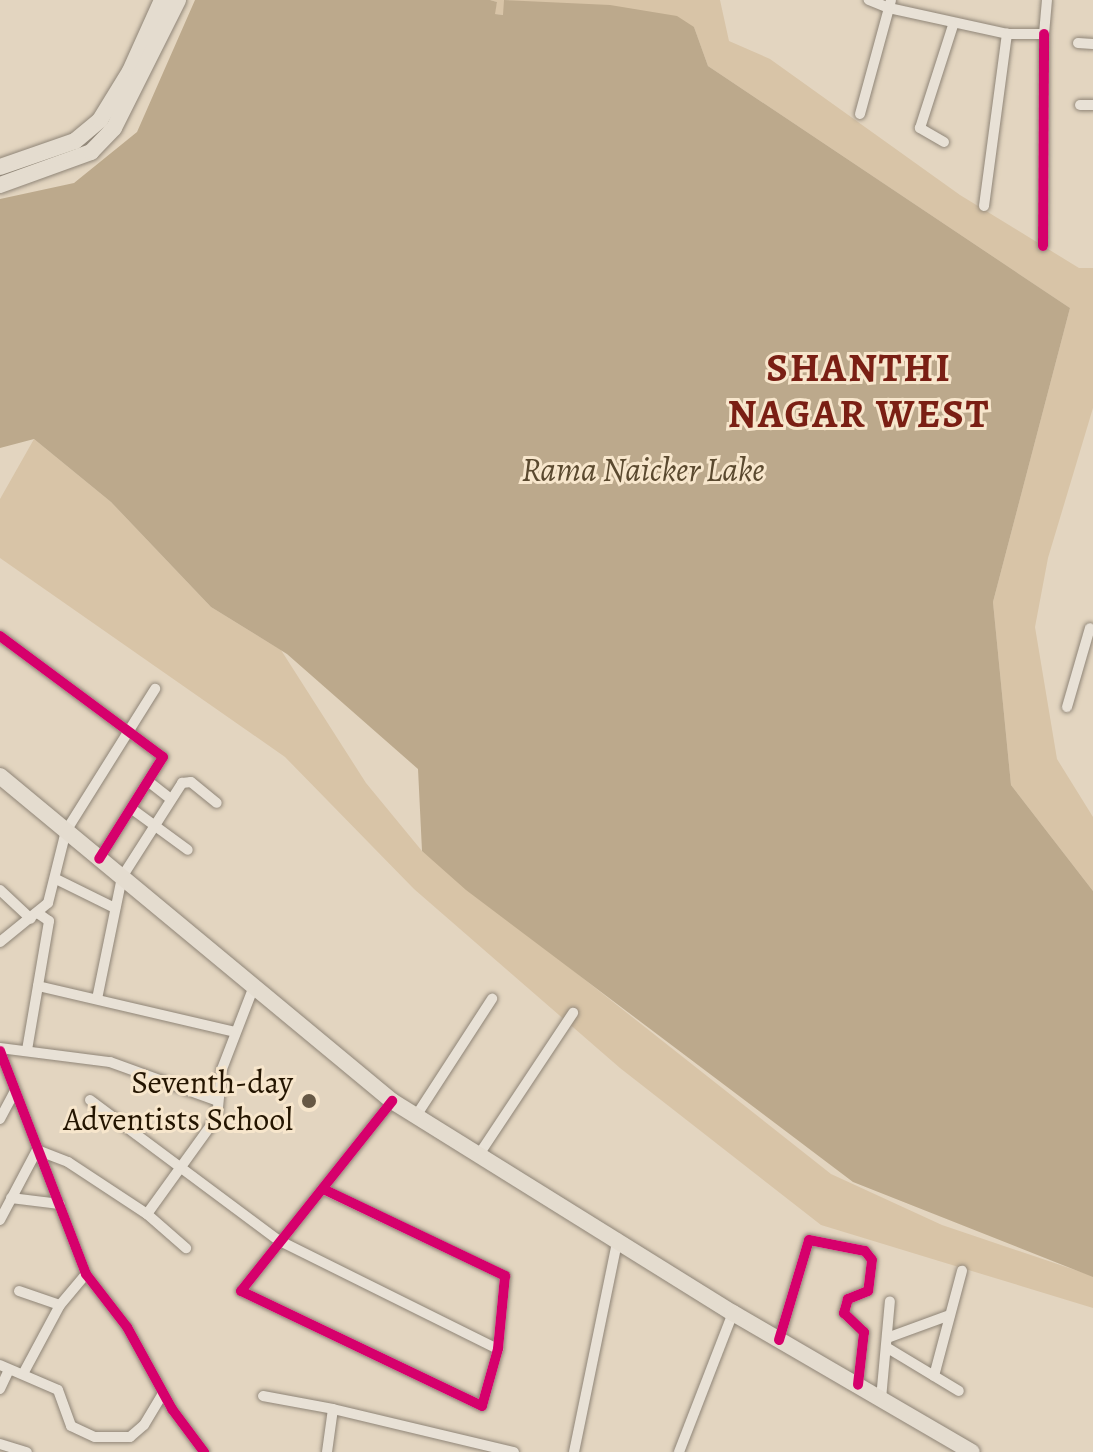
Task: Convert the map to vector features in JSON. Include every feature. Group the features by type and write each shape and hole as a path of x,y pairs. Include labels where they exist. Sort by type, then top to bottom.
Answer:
{"main road":[{"path":"0,167 75,141 100,120 130,71 162,0"},
{"path":"0,185 91,152 114,128 178,0"},
{"path":"0,776 392,1101 478,1156 618,1238 733,1313 972,1452"}],"street":[{"path":"869,0 953,25 1007,34 1044,34"},
{"path":"1043,246 1044,34 1047,0"},
{"path":"860,114 890,4"},
{"path":"944,142 920,128 953,25"},
{"path":"984,206 1007,34"},
{"path":"1078,43 1093,44"},
{"path":"1080,105 1093,105"},
{"path":"1067,707 1090,628"},
{"path":"0,636 130,728 163,757 99,859"},
{"path":"0,942 35,916 56,879 66,831 155,689"},
{"path":"149,782 171,799"},
{"path":"97,999 122,877 171,799 186,782 217,803"},
{"path":"132,809 188,850"},
{"path":"56,879 115,908"},
{"path":"0,890 35,916 49,921 27,1050"},
{"path":"38,986 235,1032"},
{"path":"147,1214 217,1117 222,1069 254,986"},
{"path":"416,1116 492,999"},
{"path":"478,1156 573,1013"},
{"path":"204,1452 163,1393 127,1327 86,1274 14,1093 0,1049 110,1062 218,1101"},
{"path":"0,1119 14,1093"},
{"path":"90,1100 182,1163 278,1240 498,1349"},
{"path":"323,1189 505,1276 498,1349 485,1401 475,1407 241,1291 278,1240 323,1189 392,1101"},
{"path":"0,1220 37,1150"},
{"path":"37,1150 55,1154 147,1214 186,1248"},
{"path":"11,1198 60,1204"},
{"path":"574,1452 618,1238"},
{"path":"779,1340 809,1240 865,1251 872,1260 868,1291 848,1299 844,1313 864,1332 858,1385"},
{"path":"934,1376 962,1271"},
{"path":"23,1374 60,1305 86,1274"},
{"path":"19,1291 60,1305"},
{"path":"881,1399 890,1301"},
{"path":"679,1452 733,1313"},
{"path":"886,1343 950,1315"},
{"path":"886,1343 959,1391"},
{"path":"0,1389 4,1367 58,1390 71,1426 95,1437 130,1437 144,1425 163,1393"},
{"path":"263,1396 333,1409 506,1451"},
{"path":"327,1452 333,1409"},
{"path":"0,1444 27,1452"}],"shaded area":[{"path":"490,0 505,0 504,15 494,14 497,2"},
{"path":"505,0 720,0 729,41 770,59 960,195 1079,268 1093,268 1093,408 1048,558 1035,627 1057,759 1093,817 1093,891 1011,785 993,602 1070,308 708,66 694,27"},
{"path":"34,439 111,502 211,607 281,650 366,783 422,851 831,1174 942,1225 1093,1276 1093,1308 821,1225 620,1068 414,889 285,757 0,558 0,499"}],"water":[{"name":"Rama Naicker Lake","path":"195,0 490,0 497,2 495,14 503,15 504,0 610,5 677,16 694,27 708,66 1070,308 993,602 1011,785 1093,891 1093,1277 853,1182 466,890 422,851 418,769 287,654 211,607 111,502 34,439 0,448 0,199 74,183 137,132"}],"cycle path":[{"path":"1043,246 1044,34"},
{"path":"0,636 163,757 99,859"},
{"path":"0,1051 86,1274 127,1327 172,1409 204,1452"},
{"path":"323,1189 505,1276 498,1349 482,1406 241,1291 392,1101"},
{"path":"779,1340 809,1240 865,1251 872,1260 868,1291 848,1299 844,1313 864,1332 858,1385"}],"place":[{"name":"Seventh-day Adventists School","path":"309,1101"}],"district":[{"name":"SHANTHI NAGAR WEST","path":"859,391"}]}
